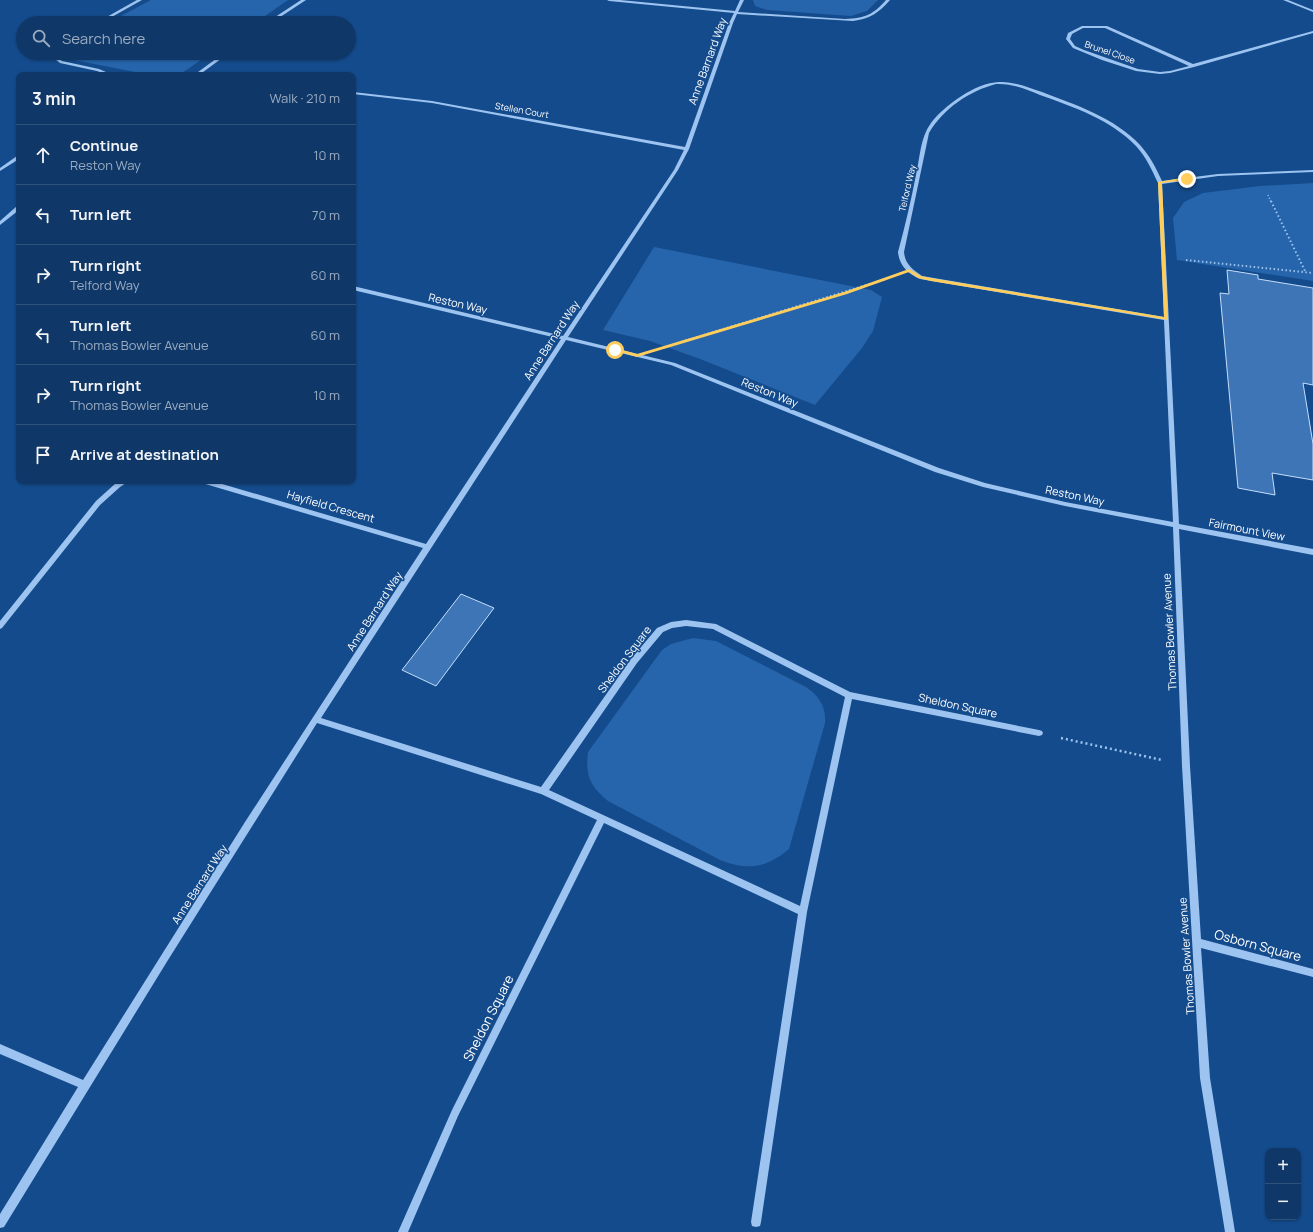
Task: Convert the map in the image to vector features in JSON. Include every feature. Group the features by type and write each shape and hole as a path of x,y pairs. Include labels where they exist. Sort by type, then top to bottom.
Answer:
{"street":[{"path":"111,16 140,0"},
{"path":"279,16 304,0"},
{"path":"609,0 736,12 857,20 875,15 888,0"},
{"name":"Anne Barnard Way","path":"0,1223 84,1085 428,547 676,170 687,148 736,12 742,0"},
{"path":"1285,0 1313,11"},
{"name":"Brunel Close","path":"1193,66 1106,27 1082,27 1070,33 1068,39 1074,47 1083,51 1150,73 1170,72 1193,66 1313,32"},
{"path":"58,60 61,62 103,72"},
{"path":"200,72 216,60"},
{"name":"Telford Way","path":"909,271 901,260 901,252 922,161 926,134 933,121 941,113 980,88 989,85 1006,83 1018,85 1113,125 1135,142 1144,152 1152,162 1160,182"},
{"name":"Stellen Court","path":"356,93 432,102 687,148"},
{"path":"0,170 16,159"},
{"path":"1160,182 1218,175 1313,171"},
{"name":"Thomas Bowler Avenue","path":"1160,182 1186,766 1205,1078 1230,1232"},
{"path":"0,224 16,212"},
{"path":"909,271 920,277 1166,319"},
{"name":"Reston Way","path":"356,289 673,364 937,470 985,485 1065,504 1176,525"},
{"path":"0,626 98,503 120,484"},
{"name":"Hayfield Crescent","path":"214,484 428,547"},
{"name":"Fairmount View","path":"1176,525 1313,552"},
{"name":"Sheldon Square","path":"544,791 634,661 660,630 671,625 686,623 714,626 849,695 1039,734"},
{"path":"756,1222 803,912 849,695"},
{"path":"317,720 544,791 803,912"},
{"name":"Sheldon Square","path":"403,1232 455,1113 602,819"},
{"name":"Osborn Square","path":"1196,942 1313,973"},
{"path":"0,1049 84,1085"}],"path":[{"path":"1257,173 1306,273"},
{"path":"1163,258 1313,273"},
{"path":"637,355 845,293 909,271"},
{"path":"1039,734 1186,766"}],"shaded area":[{"path":"151,0 288,0 265,16 121,16"},
{"path":"753,0 878,0 867,11 851,16 767,10 755,6"},
{"path":"74,60 201,60 183,72 135,72"},
{"path":"1313,183 1313,281 1177,260 1173,218 1184,202 1203,193 1260,186"},
{"path":"654,247 871,290 882,297 873,331 862,348 815,405 700,359 650,341 603,330"},
{"path":"693,638 716,641 806,687 815,694 823,707 825,723 789,849 764,864 756,866 739,866 720,860 608,801 593,785 588,774 588,752 662,650 671,644"}],"building":[{"path":"1227,270 1258,275 1258,279 1313,288 1313,385 1303,383 1313,444 1313,480 1272,473 1275,495 1238,488 1220,293 1229,294"},
{"path":"461,594 494,608 436,686 402,670"}],"route":[{"path":"615,350 637,355 845,293 909,271 920,277 1166,319 1160,182 1187,179"}]}
